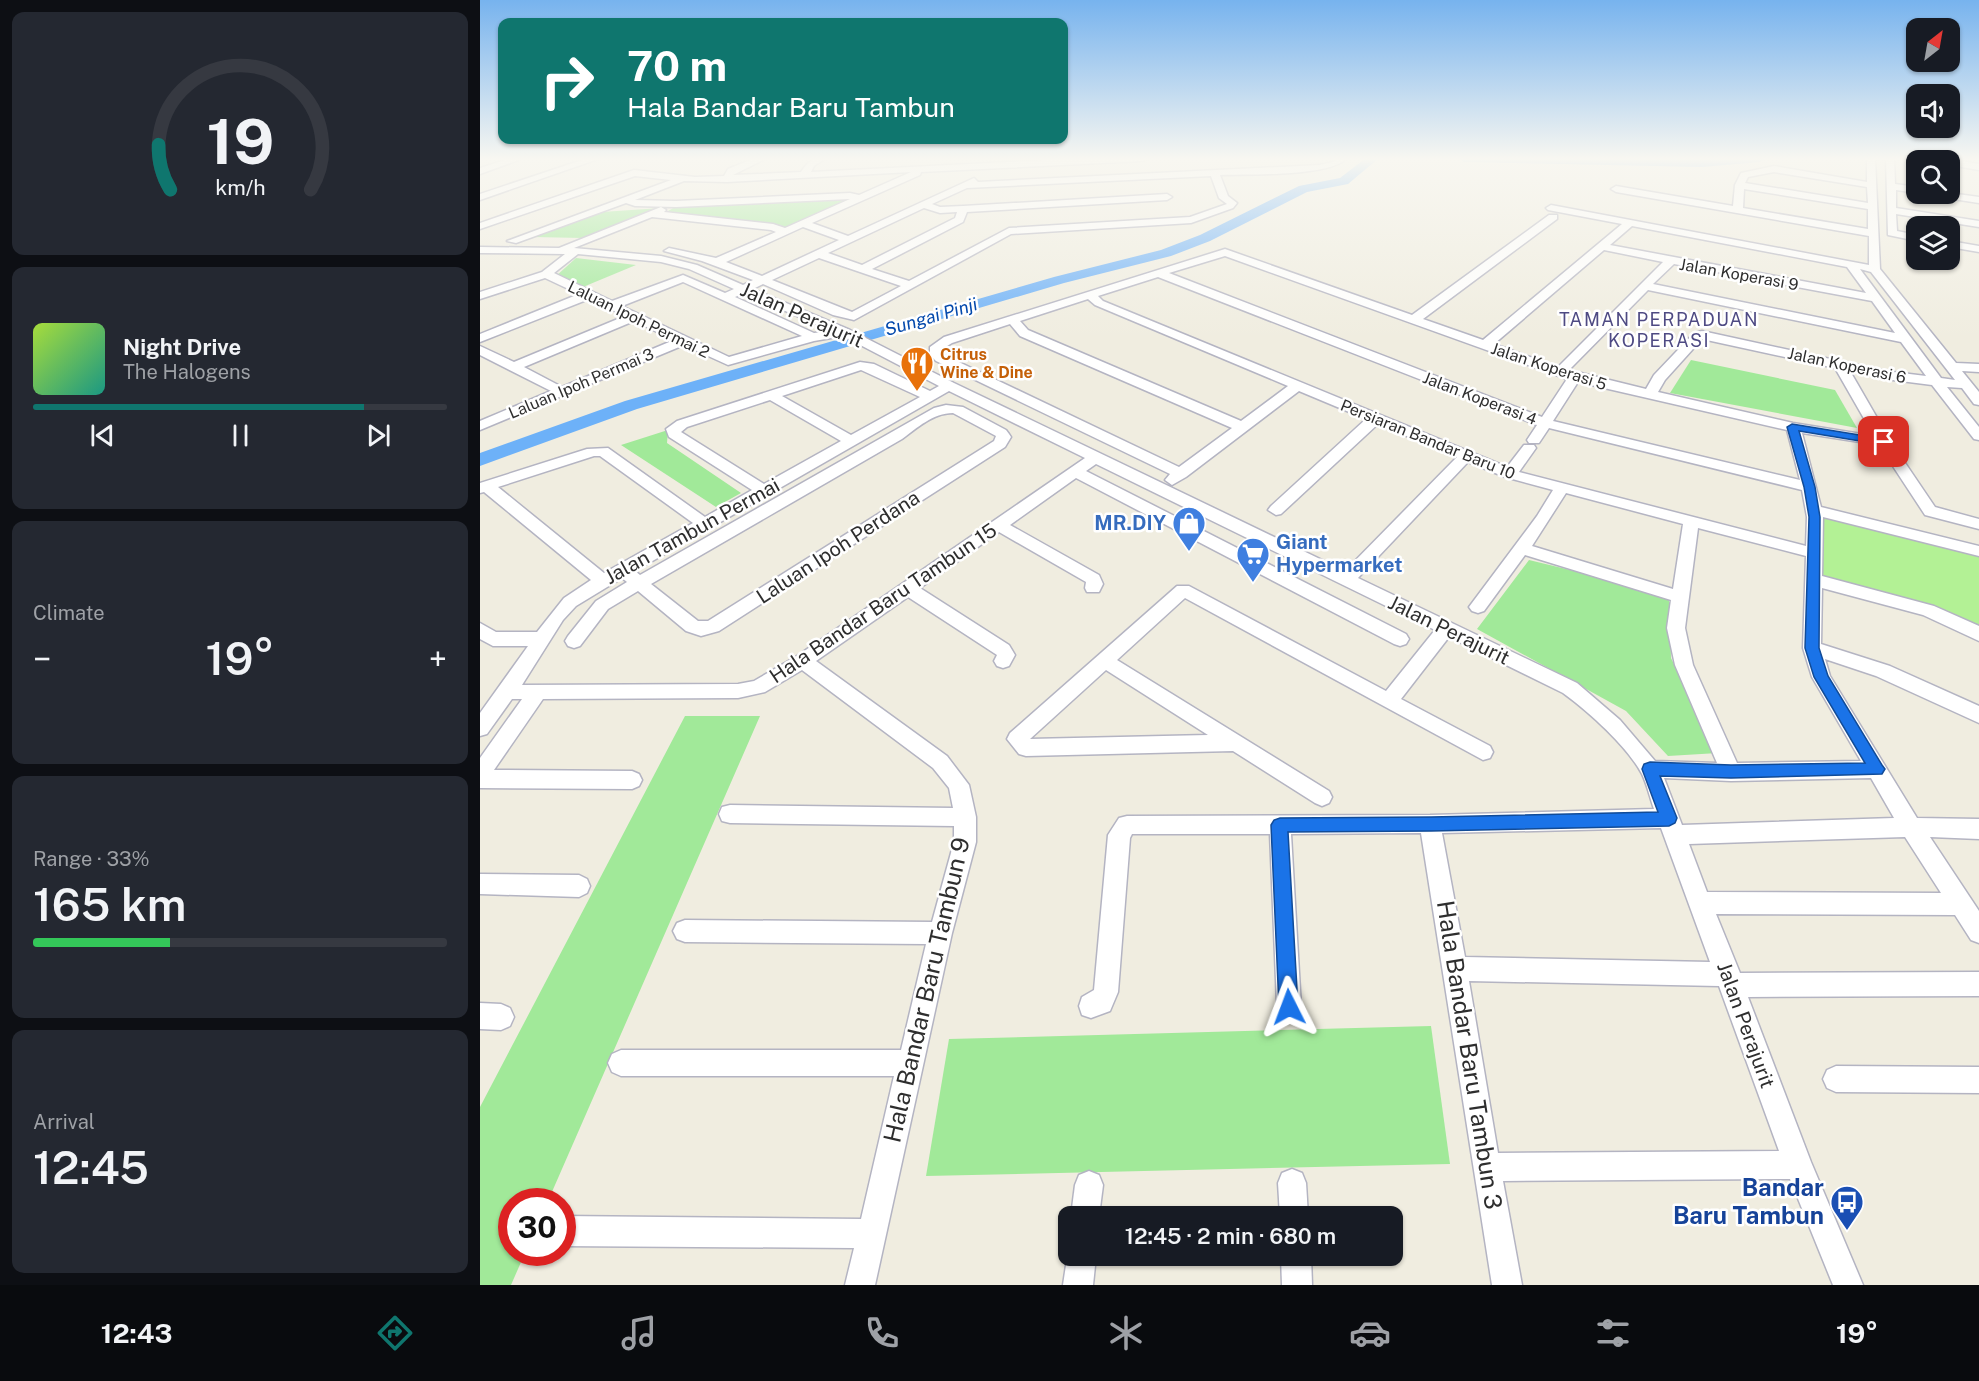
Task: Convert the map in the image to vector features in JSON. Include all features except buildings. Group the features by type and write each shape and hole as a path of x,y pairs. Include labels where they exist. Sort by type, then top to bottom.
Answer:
{"street":[{"path":"480,226 503,218"},
{"path":"512,241 576,218"},
{"path":"577,246 642,218"},
{"path":"688,218 773,227 787,232"},
{"path":"719,261 818,218"},
{"path":"726,297 896,218"},
{"path":"863,269 960,218"},
{"path":"1073,218 1074,226"},
{"path":"480,241 512,241 696,254 719,261 761,281 849,316 859,315 1007,231 1074,226 1119,218"},
{"path":"1413,320 1546,218"},
{"path":"1587,218 1875,269"},
{"path":"1784,218 1872,233"},
{"path":"1872,218 1875,269 1979,401"},
{"path":"1891,218 1892,233 1906,236"},
{"path":"1941,218 1979,224"},
{"path":"804,224 849,240"},
{"path":"1485,345 1629,224"},
{"name":"Jalan Perajurit","path":"480,250 562,255 577,246 679,262 846,333 949,386 1570,688 1590,702 1617,727 1650,769 1798,1165 1848,1285"},
{"path":"1960,246 1979,249"},
{"name":"Jalan Koperasi 9","path":"1603,247 1876,299"},
{"name":"Jalan Koperasi 5","path":"1161,274 1225,252 1575,377 1792,427 1884,442"},
{"path":"819,254 910,285"},
{"path":"480,258 562,255"},
{"path":"480,296 546,274 562,255"},
{"path":"1560,372 1670,261"},
{"path":"1850,264 1979,436"},
{"name":"Laluan Ipoh Permai 2","path":"546,274 725,360 733,360 813,337"},
{"path":"1161,274 941,343 934,351 936,355 1015,396 1180,474"},
{"name":"Jalan Koperasi 4","path":"1161,274 1545,423 1809,487"},
{"path":"610,306 680,278 813,337 846,333"},
{"path":"1644,286 1905,339"},
{"path":"480,338 588,295"},
{"name":"Persiaran Bandar Baru 10","path":"1091,296 1099,303 1509,474 1814,553"},
{"path":"513,367 633,317"},
{"path":"1013,321 1024,333 1242,427"},
{"name":"Jalan Koperasi 6","path":"1650,395 1659,378 1702,334 1840,365 1966,385"},
{"name":"Laluan Ipoh Permai 3","path":"480,426 682,341"},
{"path":"480,350 561,391"},
{"path":"1840,365 1884,442 1930,511 1979,524"},
{"path":"764,491 673,432 681,424 864,366 931,397"},
{"path":"1951,367 1978,369"},
{"path":"1509,474 1575,377"},
{"path":"1161,488 1298,385"},
{"name":"Jalan Tambun Permai","path":"480,728 507,692 541,639 570,602 603,581 949,386"},
{"path":"771,395 851,441"},
{"path":"995,407 1015,396"},
{"name":"Laluan Ipoh Perdana","path":"623,570 639,583 692,626 707,628 718,624 1003,442 1004,437 1001,432 954,409 938,411 639,583"},
{"path":"1276,510 1376,418"},
{"path":"1792,427 1814,510 1812,648 1821,677 1911,827 1979,932"},
{"path":"483,487 592,452 603,452 705,524"},
{"path":"1347,579 1466,456"},
{"name":"Hala Bandar Baru Tambun 15","path":"507,692 743,691 758,687 803,660 1096,457"},
{"path":"1076,471 1174,524 1400,639"},
{"path":"483,487 603,581"},
{"path":"1478,607 1562,488"},
{"path":"1814,510 1979,551"},
{"path":"1691,521 1676,628 1684,664 1731,772"},
{"path":"998,525 1092,579 1095,584 1093,588"},
{"path":"1521,548 1680,597"},
{"path":"1280,578 1301,557"},
{"path":"1814,580 1928,610 1979,634"},
{"path":"574,641 602,605 639,583"},
{"path":"907,588 1003,650 1006,655 1003,661"},
{"path":"1235,743 1026,748 1017,739 1183,590 1483,752"},
{"path":"1389,700 1446,628"},
{"path":"480,630 493,639 541,639"},
{"path":"1812,648 1883,671 1979,715"},
{"name":"Hala Bandar Baru Tambun 9","path":"803,660 940,762 959,785 964,817 964,842 940,933 860,1285"},
{"path":"1104,662 1322,797"},
{"path":"480,774 538,692"},
{"path":"1650,769 1731,772 1877,769"},
{"path":"480,780 632,780"},
{"path":"730,814 964,817"},
{"path":"1090,1006 1101,1002 1106,992 1119,835 1123,828 1132,825 1431,824 1979,829"},
{"name":"Hala Bandar Baru Tambun 3","path":"1431,824 1506,1285"},
{"path":"1280,825 1289,1007 1287,1010"},
{"path":"480,884 579,886"},
{"path":"1700,903 1962,904"},
{"path":"685,931 940,933"},
{"path":"1456,969 1730,980 1979,984"},
{"path":"621,1063 910,1063"},
{"path":"1836,1079 1979,1080"},
{"path":"1486,1167 1730,1168 1798,1165"},
{"path":"1292,1183 1293,1206"},
{"path":"1086,1206 1089,1185"},
{"path":"576,1231 872,1234"},
{"path":"1078,1285 1080,1266"},
{"path":"1296,1266 1297,1285"}],"green space":[{"path":"585,218 635,218 584,238 532,237"},
{"path":"697,218 815,218 790,229"},
{"path":"576,258 636,265 583,287 555,277"},
{"path":"1691,360 1835,390 1857,428 1670,393"},
{"path":"668,430 667,443 741,493 716,507 621,445"},
{"path":"1819,513 1979,555 1979,632 1818,578"},
{"path":"1529,560 1669,594 1671,658 1718,753 1668,756 1626,711 1477,629"},
{"path":"685,716 760,716 554,1188 498,1188 498,1266 519,1266 511,1285 480,1285 480,1107"},
{"path":"1431,1026 1450,1164 926,1176 949,1039"}],"waterway":[{"name":"Sungai Pinji","path":"480,460 631,405 1059,280 1166,253 1205,238 1245,218"}],"place":[{"name":"Citrus Wine & Dine","path":"917,392"},
{"name":"MR.DIY","path":"1189,552"},
{"name":"Giant Hypermarket","path":"1253,583"},
{"name":"Bandar Baru Tambun","path":"1847,1231"}],"district":[{"name":"TAMAN PERPADUAN KOPERASI","path":"1659,330"}],"route":[{"path":"1289,1007 1280,825 1669,818 1650,769 1731,772 1877,769 1821,677 1812,648 1815,517 1792,427 1884,442"}]}
